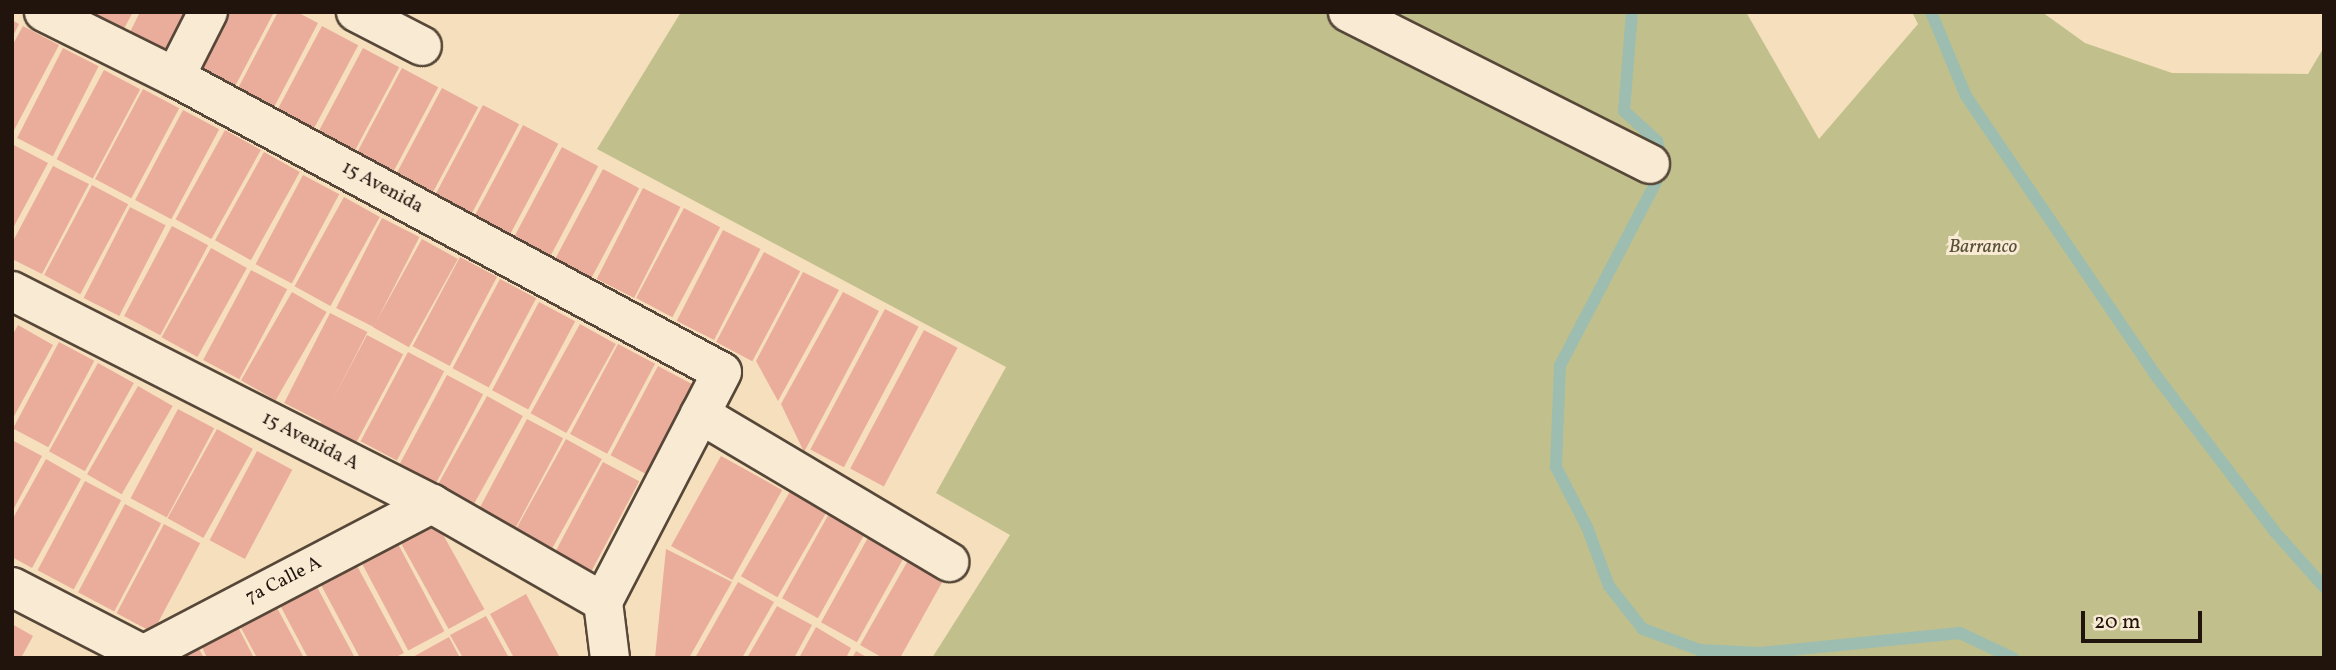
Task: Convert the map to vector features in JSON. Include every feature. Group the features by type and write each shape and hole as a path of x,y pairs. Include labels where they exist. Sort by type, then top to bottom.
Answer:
{"street":[{"name":"15 Avenida","path":"44,12 175,77 717,369 722,379 700,414"},
{"path":"175,77 208,12"},
{"path":"356,12 422,46"},
{"path":"1348,12 1650,164"},
{"name":"15 Avenida A","path":"12,291 432,504 603,602"},
{"path":"610,658 603,602 700,414 949,562"},
{"name":"7a Calle A","path":"140,656 432,504"},
{"path":"12,587 140,656"}],"green space":[{"name":"Barranco","path":"681,12 1746,12 1819,139 1918,24 1912,12 2042,12 2085,43 2172,73 2308,74 2324,47 2324,658 932,658 1010,535 936,493 1006,367 597,149"}],"building":[{"path":"87,12 133,12 120,36"},
{"path":"140,12 186,12 162,59 126,40"},
{"path":"228,12 274,12 231,94 195,75"},
{"path":"278,12 297,12 318,23 271,113 235,94"},
{"path":"12,20 19,24 12,38"},
{"path":"23,26 59,45 12,134 12,46"},
{"path":"322,26 358,45 310,135 274,116"},
{"path":"63,48 99,66 53,156 17,138"},
{"path":"363,48 399,67 351,157 315,138"},
{"path":"402,68 438,87 391,176 355,157"},
{"path":"104,70 140,89 93,178 57,159"},
{"path":"442,88 478,107 430,197 394,178"},
{"path":"143,89 179,108 131,198 95,179"},
{"path":"483,105 519,124 472,213 436,194"},
{"path":"183,110 219,129 171,219 135,200"},
{"path":"523,125 558,144 510,234 475,215"},
{"path":"225,130 261,150 211,239 176,219"},
{"path":"12,144 48,163 12,230"},
{"path":"562,147 598,166 550,256 514,237"},
{"path":"264,152 300,172 251,260 215,240"},
{"path":"53,166 89,184 42,274 12,259 12,243"},
{"path":"603,169 639,188 591,278 555,259"},
{"path":"303,175 339,194 292,283 256,264"},
{"path":"92,185 128,204 80,294 44,275"},
{"path":"643,188 680,207 634,298 597,279"},
{"path":"344,197 380,217 330,306 295,286"},
{"path":"130,207 166,225 119,316 84,298"},
{"path":"684,208 720,227 672,317 636,298"},
{"path":"382,218 419,237 374,327 336,308"},
{"path":"172,226 208,245 160,335 124,316"},
{"path":"723,230 760,249 714,340 677,321"},
{"path":"422,239 458,259 409,347 373,327"},
{"path":"211,248 247,268 197,357 162,337"},
{"path":"764,252 800,271 752,361 716,342"},
{"path":"460,257 497,277 450,366 413,346"},
{"path":"251,270 287,289 239,379 203,360"},
{"path":"803,272 839,290 778,401 756,361"},
{"path":"500,279 536,298 489,387 453,368"},
{"path":"292,292 327,312 276,400 241,380"},
{"path":"843,292 879,311 804,452 781,404"},
{"path":"539,302 575,321 528,410 492,390"},
{"path":"885,309 919,327 844,467 810,449"},
{"path":"330,313 367,332 322,422 284,403"},
{"path":"580,324 616,344 566,433 531,413"},
{"path":"18,325 53,345 12,420 12,336"},
{"path":"924,330 958,348 884,486 850,469"},
{"path":"367,335 403,354 356,443 320,424"},
{"path":"59,342 94,361 48,447 13,429"},
{"path":"618,344 655,364 607,454 570,434"},
{"path":"408,352 444,371 397,460 361,441"},
{"path":"98,363 134,383 85,471 49,451"},
{"path":"658,366 694,385 647,474 611,455"},
{"path":"447,375 483,394 436,483 400,464"},
{"path":"138,386 173,406 122,494 87,474"},
{"path":"487,396 523,416 473,505 438,485"},
{"path":"178,409 214,428 167,517 131,498"},
{"path":"527,419 563,438 515,528 479,509"},
{"path":"217,429 253,449 203,538 168,518"},
{"path":"566,439 602,459 552,548 517,528"},
{"path":"12,440 42,456 12,512"},
{"path":"257,451 292,470 245,559 210,540"},
{"path":"721,456 782,490 732,580 671,546"},
{"path":"46,459 81,479 32,568 12,557 12,520"},
{"path":"603,462 639,481 592,570 556,551"},
{"path":"85,481 121,500 74,589 38,570"},
{"path":"792,488 828,509 777,597 741,576"},
{"path":"125,504 161,523 114,612 78,592"},
{"path":"831,510 867,530 818,618 782,598"},
{"path":"435,520 484,609 449,629 399,540"},
{"path":"164,524 200,543 153,632 117,613"},
{"path":"870,534 906,554 857,642 821,622"},
{"path":"397,542 444,631 408,650 361,561"},
{"path":"666,549 732,582 689,658 655,658"},
{"path":"910,557 945,577 900,658 883,658 860,645"},
{"path":"356,564 404,653 394,658 360,658 320,583"},
{"path":"738,582 774,602 742,658 695,658"},
{"path":"316,585 355,658 308,658 280,605"},
{"path":"526,594 560,658 514,658 490,614"},
{"path":"276,606 304,658 257,658 240,626"},
{"path":"777,606 812,625 794,658 747,658"},
{"path":"486,616 509,658 463,658 450,635"},
{"path":"12,624 33,636 21,658 12,658"},
{"path":"238,627 254,658 207,658 202,647"},
{"path":"816,627 851,648 846,658 799,658"},
{"path":"449,637 460,658 411,658"},
{"path":"199,649 204,658 183,658"},
{"path":"856,651 868,658 852,658"}],"waterway":[{"path":"1632,12 1624,111 1657,141 1661,157 1656,182 1560,366 1556,467 1587,527 1609,586 1643,629 1700,650 1760,653 1960,633 2013,658"},
{"path":"1931,12 1966,96 2154,373 2275,532 2324,587"}]}
